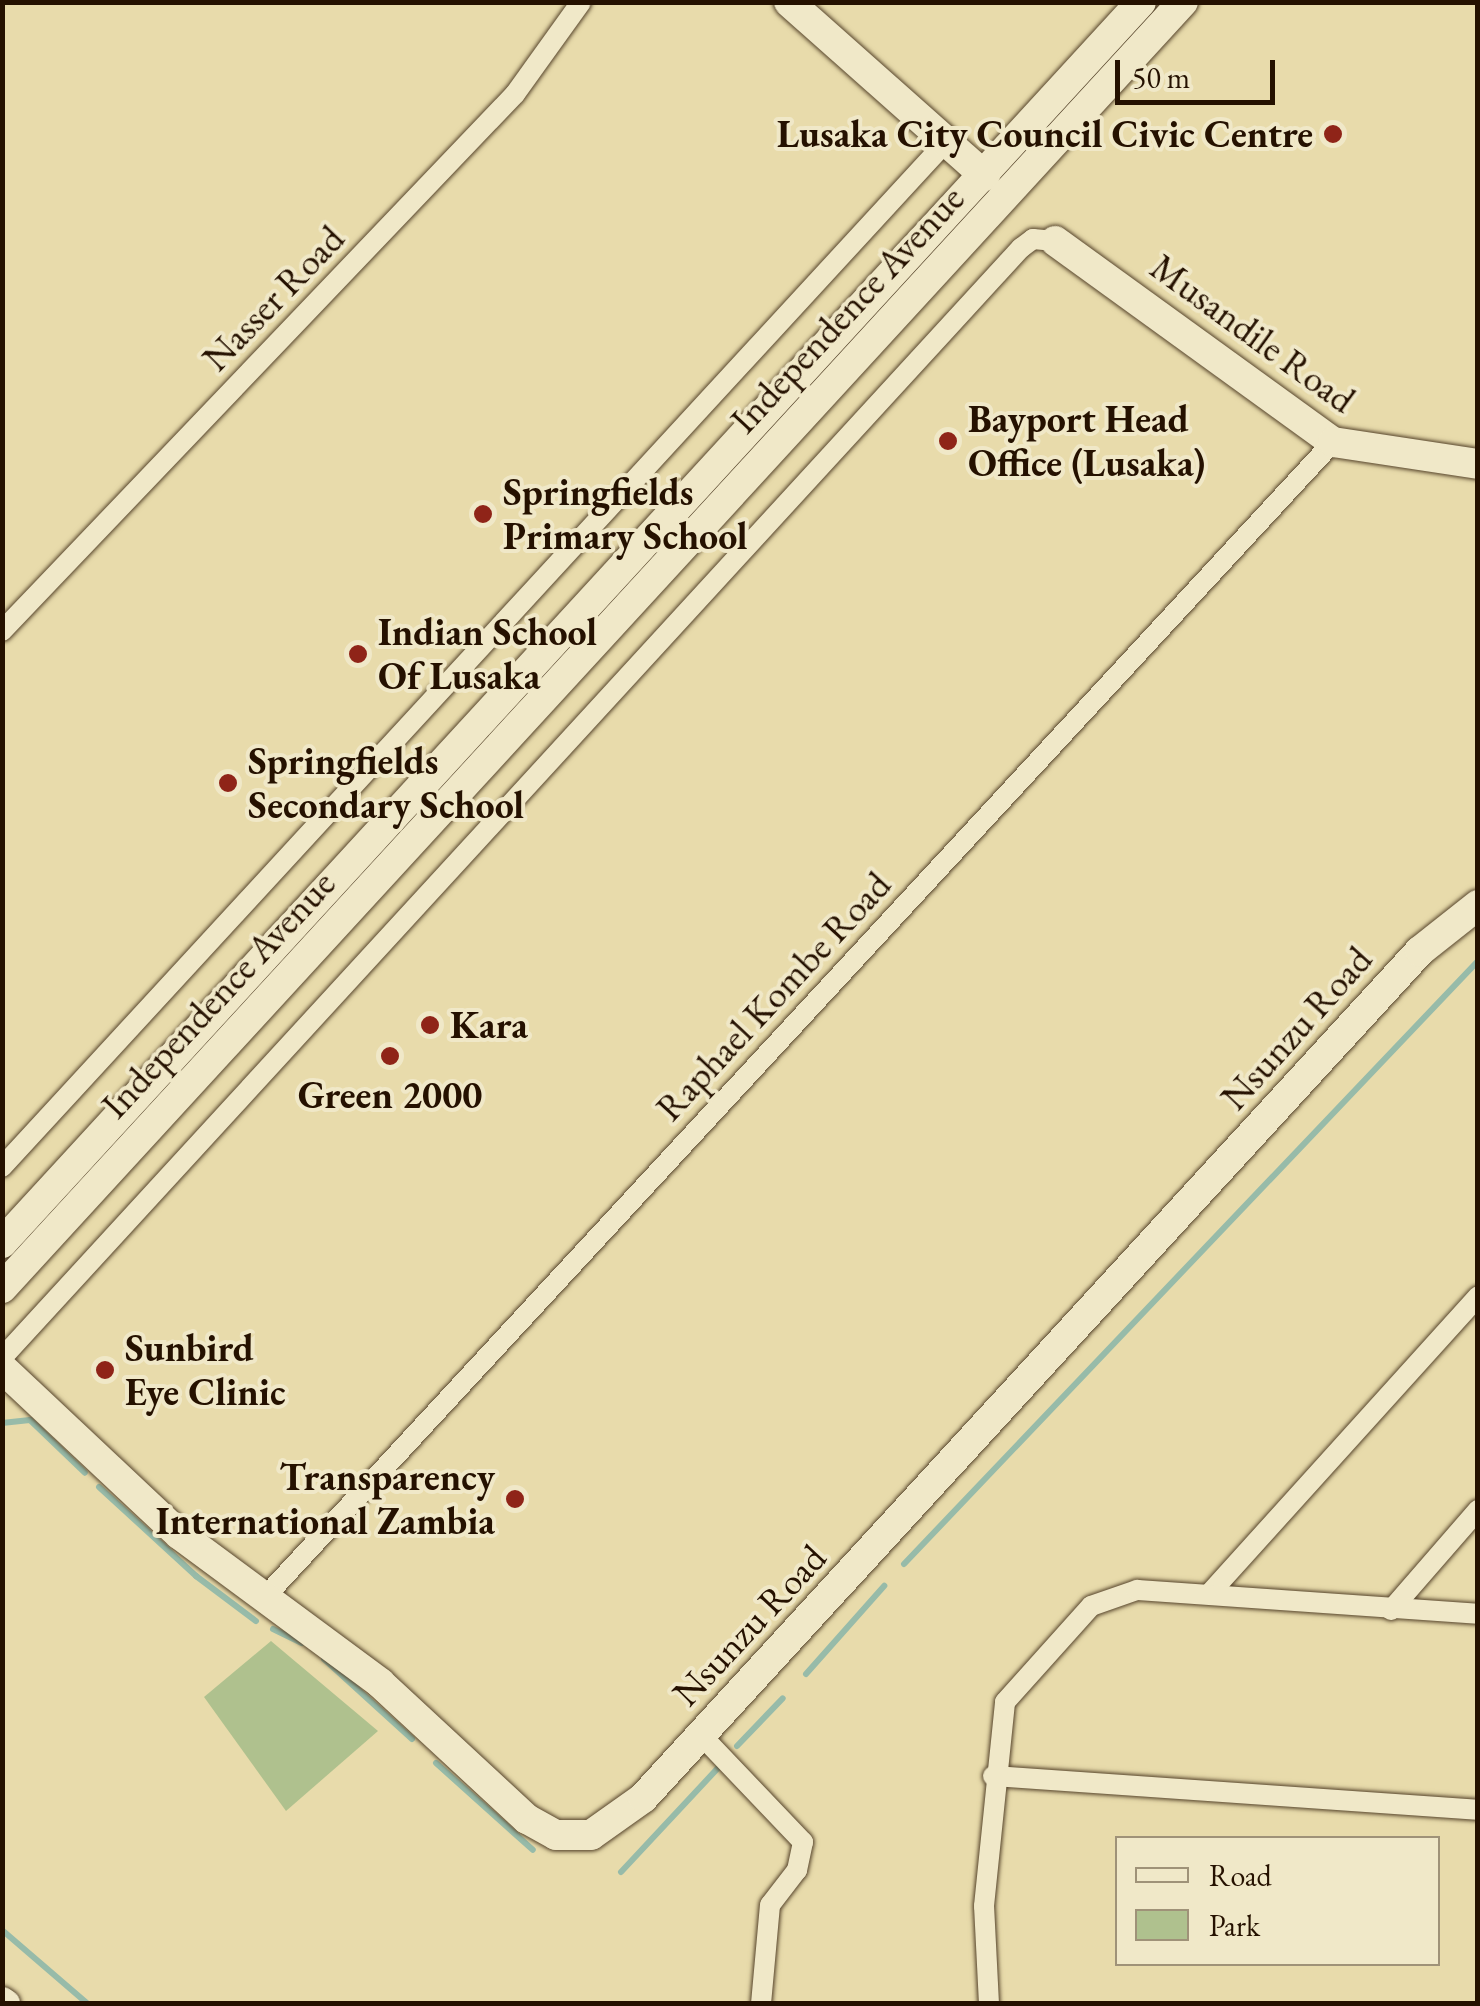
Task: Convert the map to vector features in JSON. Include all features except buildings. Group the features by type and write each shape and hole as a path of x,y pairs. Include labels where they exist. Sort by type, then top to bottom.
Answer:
{"main road":[{"path":"789,2 985,176"},
{"name":"Independence Avenue","path":"2,1242 1142,2"},
{"name":"Independence Avenue","path":"2,1288 1183,2"},
{"name":"Musandile Road","path":"1054,241 1332,442 1478,464"},
{"name":"Nsunzu Road","path":"2,1368 179,1534 380,1683 527,1819 556,1836 591,1835 613,1824 701,1735 1407,965 1478,906"}],"street":[{"name":"Nasser Road","path":"2,631 515,94 582,2"},
{"path":"2,1167 945,143"},
{"path":"2,1358 1020,248 1034,239 1054,241"},
{"name":"Raphael Kombe Road","path":"266,1597 1332,442"},
{"path":"1210,1593 1478,1296"},
{"path":"1391,1610 1478,1510"},
{"path":"989,2004 984,1906 992,1776 1005,1702 1078,1617 1114,1593 1210,1593 1478,1614"},
{"path":"701,1735 803,1842 797,1870 770,1905 761,2004"},
{"path":"992,1776 1478,1810"}],"green space":[{"path":"271,1641 378,1731 286,1811 204,1697"}],"waterway":[{"path":"904,1564 1478,961"},
{"path":"2,1423 30,1420 85,1473"},
{"path":"99,1487 196,1576 256,1621"},
{"path":"806,1674 884,1586"},
{"path":"273,1629 302,1643"},
{"path":"324,1659 412,1739"},
{"path":"737,1746 783,1698"},
{"path":"436,1763 533,1850"},
{"path":"621,1872 718,1768"},
{"path":"2,1930 88,2004"}],"place":[{"name":"Lusaka City Council Civic Centre","path":"1333,134"},
{"name":"Bayport Head Office (Lusaka)","path":"948,441"},
{"name":"Springfields Primary School","path":"483,514"},
{"name":"Indian School Of Lusaka","path":"358,654"},
{"name":"Springfields Secondary School","path":"228,783"},
{"name":"Kara","path":"430,1025"},
{"name":"Green 2000","path":"390,1056"},
{"name":"Sunbird Eye Clinic","path":"105,1370"},
{"name":"Transparency International Zambia","path":"515,1499"}]}
